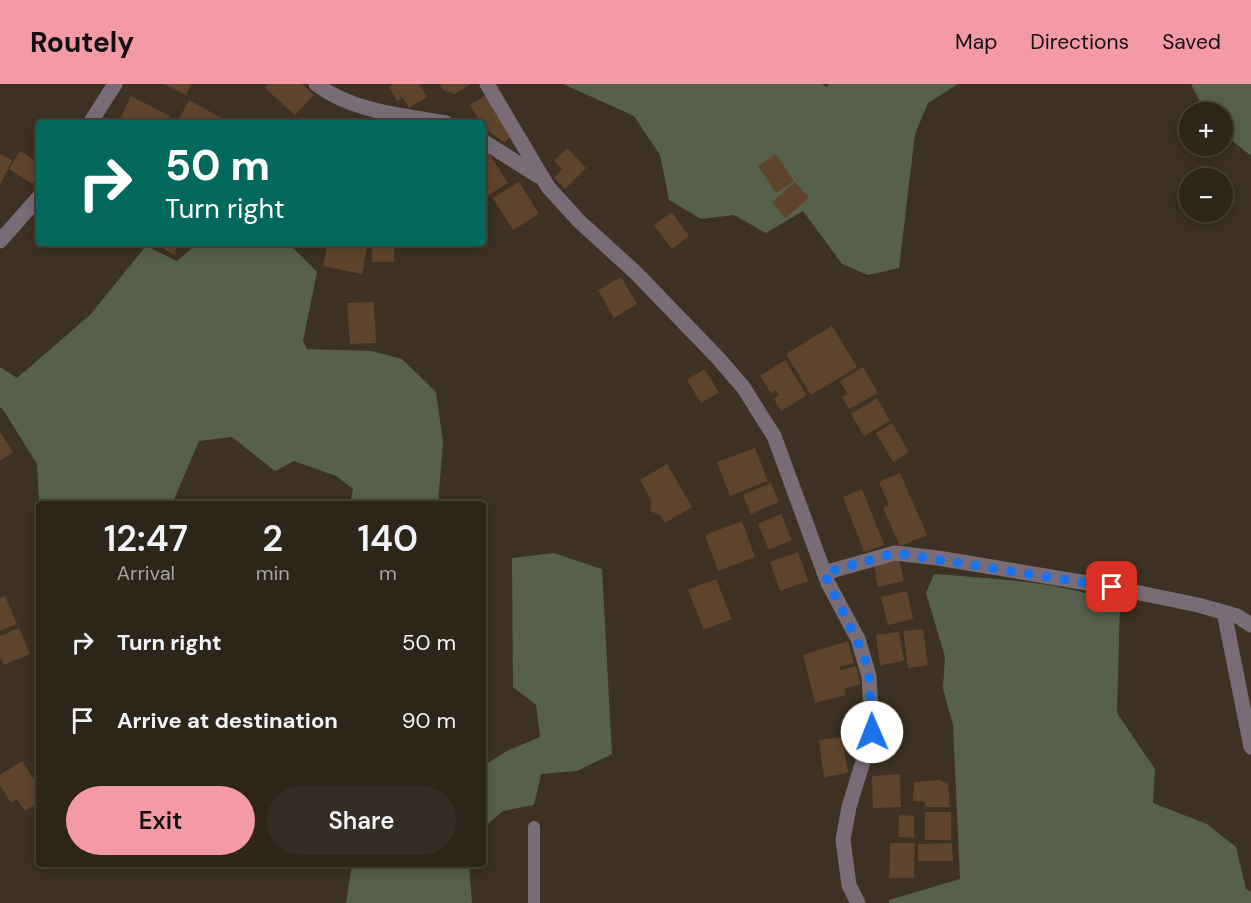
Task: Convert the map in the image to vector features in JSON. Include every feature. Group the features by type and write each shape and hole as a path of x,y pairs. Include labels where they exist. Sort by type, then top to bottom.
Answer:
{"street":[{"path":"92,120 115,84"},
{"path":"316,84 331,95 354,106 430,120"},
{"path":"487,84 541,177 579,221 636,273 743,387 774,436 824,573 858,639 869,676 872,732 849,807 843,840 849,885 858,903"},
{"path":"486,143 541,177"},
{"path":"0,241 36,200"},
{"path":"824,573 895,553 1112,587 1224,612 1251,625"},
{"path":"1224,612 1251,747"}],"lane":[{"path":"534,827 534,903"}],"green space":[{"path":"563,84 822,84 827,87 829,84 958,84 928,103 915,134 899,268 868,275 842,264 803,211 766,233 734,215 701,219 669,200 660,155 634,116"},
{"path":"1191,84 1251,84 1251,156 1233,141 1233,102 1200,102"},
{"path":"146,246 177,261 194,246 291,246 317,272 303,341 307,349 372,351 402,359 436,392 443,442 438,501 351,501 353,489 336,476 294,461 275,471 232,437 199,441 173,501 39,501 37,464 0,408 0,367 17,378 90,315"},
{"path":"554,553 602,569 612,754 577,771 541,774 534,805 503,811 486,825 486,764 507,751 540,737 536,705 513,687 512,558"},
{"path":"934,574 1052,586 1120,605 1117,713 1155,769 1153,803 1207,824 1236,847 1246,889 1251,892 1251,903 889,903 889,900 960,879 953,725 943,689 945,657 926,593"},
{"path":"352,867 469,867 472,903 346,903"}],"building":[{"path":"164,84 191,84 186,95"},
{"path":"269,84 302,84 314,95 295,115 265,88"},
{"path":"393,84 419,84 427,97 409,108 403,98 397,101 389,87"},
{"path":"439,84 471,84 454,94 443,90"},
{"path":"486,95 512,137 504,142 486,130 486,120 479,120 470,105"},
{"path":"131,96 170,116 168,120 120,119"},
{"path":"189,100 225,120 179,120"},
{"path":"567,148 586,168 565,189 554,178 562,169 554,161"},
{"path":"486,149 508,183 486,197"},
{"path":"20,151 36,161 36,178 32,184 9,169"},
{"path":"0,154 12,160 0,185"},
{"path":"776,154 794,181 776,193 758,166"},
{"path":"519,182 539,214 513,230 493,198"},
{"path":"795,182 809,198 785,218 772,202"},
{"path":"672,212 689,236 672,249 654,225"},
{"path":"160,246 177,246 175,256"},
{"path":"327,246 367,246 362,274 323,266"},
{"path":"372,246 394,246 394,262 372,262"},
{"path":"621,277 637,304 614,318 598,290"},
{"path":"374,302 376,343 350,344 347,303"},
{"path":"832,326 857,367 811,395 786,354"},
{"path":"785,360 807,395 781,411 774,399 779,395 776,390 771,393 760,376"},
{"path":"863,367 878,393 849,409 842,397 848,394 840,381"},
{"path":"704,369 719,392 701,403 687,380"},
{"path":"877,398 890,421 864,436 851,414"},
{"path":"892,423 909,452 893,462 876,433"},
{"path":"0,432 13,452 0,461"},
{"path":"755,448 768,481 730,496 717,462"},
{"path":"667,464 692,507 665,523 660,515 650,511 651,500 640,480"},
{"path":"900,473 927,535 900,546 883,508 889,505 879,482"},
{"path":"771,483 779,502 751,514 743,495"},
{"path":"862,489 884,545 864,552 843,497"},
{"path":"781,514 792,540 769,550 758,524"},
{"path":"742,521 755,557 718,571 705,535"},
{"path":"798,552 808,581 780,591 770,562"},
{"path":"899,560 904,581 878,587 874,566"},
{"path":"716,579 732,619 704,630 688,590"},
{"path":"907,591 913,619 888,625 881,597"},
{"path":"5,596 17,624 0,631 0,598"},
{"path":"19,628 30,654 4,665 0,657 0,636"},
{"path":"923,629 928,665 908,668 903,631"},
{"path":"899,632 904,661 880,665 876,635"},
{"path":"848,641 854,663 839,667 840,670 856,666 860,684 845,688 846,695 815,703 803,655"},
{"path":"842,737 848,773 824,777 819,740"},
{"path":"22,761 36,782 36,804 25,811 17,799 11,803 0,785 0,775"},
{"path":"900,774 901,807 873,808 872,776"},
{"path":"940,780 948,784 950,807 925,807 925,802 913,801 914,782"},
{"path":"925,812 951,812 951,840 925,840"},
{"path":"899,815 914,816 914,838 898,837"},
{"path":"890,843 915,843 914,878 889,878"},
{"path":"952,843 953,861 918,861 918,844"}],"route":[{"path":"872,732 869,676 864,656 858,639 824,573 895,553 1112,587"}]}
